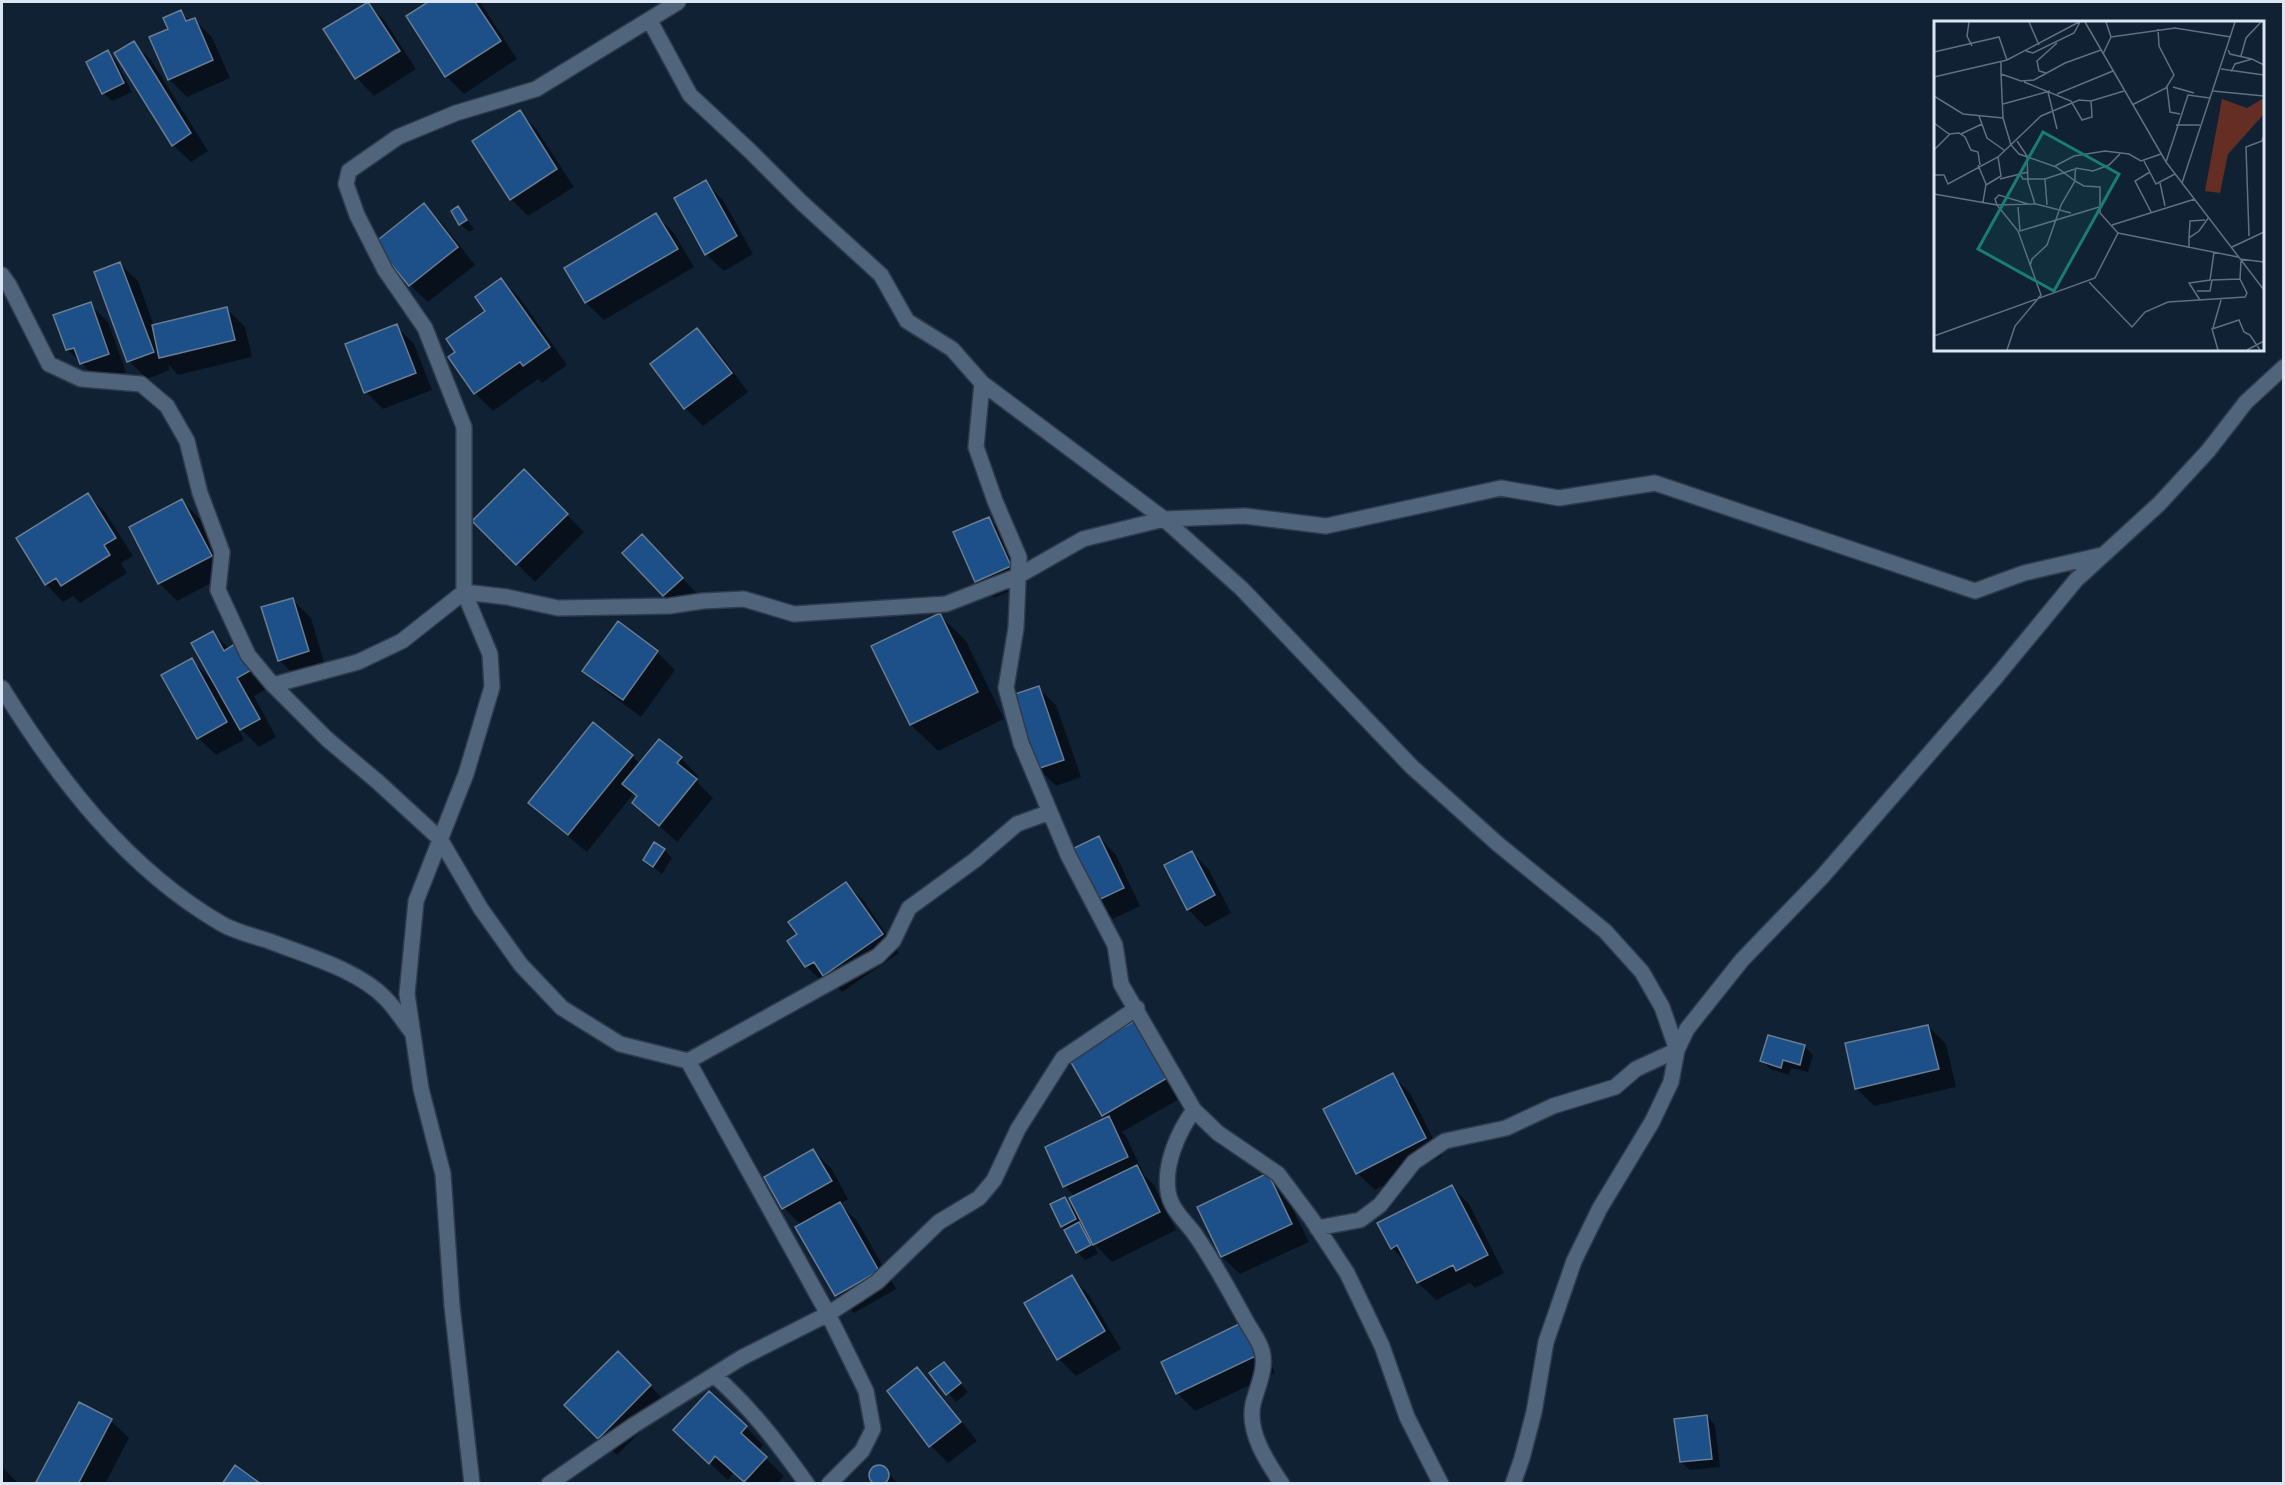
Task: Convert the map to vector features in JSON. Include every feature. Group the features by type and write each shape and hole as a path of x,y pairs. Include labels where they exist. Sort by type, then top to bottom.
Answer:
{"street":[{"path":"472,1484 452,1306 443,1174 421,1089 407,994 416,901 466,774 492,687 490,654 464,592 464,427 425,328 385,270 357,215 346,184 349,171 398,137 456,114 536,89 678,2"},
{"path":"650,21 690,95 880,275 907,321 952,350 982,383 1164,519 1242,589 1412,767 1499,845 1605,931 1642,972 1662,1007 1677,1050"},
{"path":"2,276 9,285 49,364 81,379 141,384 167,406 187,441 200,493 222,552 218,590 248,654 273,685 327,739 440,839 481,909 521,965 562,1008 620,1044 688,1061 878,956 893,941 909,908 975,860 1017,824 1050,812"},
{"path":"1513,1484 1534,1412 1546,1342 1574,1261 1600,1208 1652,1122 1671,1082 1677,1050 1693,1020 1742,960 1822,878 1996,677 2076,580 2159,504 2208,451 2246,402 2283,368"},
{"path":"982,383 976,447 995,501 1019,557 1016,628 1006,688 1021,743 1068,855 1115,945 1121,984 1137,1008 1194,1110 1218,1133 1278,1174 1317,1228 1352,1284 1382,1346 1407,1418 1441,1484"},
{"path":"273,685 358,662 402,641 464,592 507,597 558,608 669,606 703,601 744,599 794,614 946,604 1018,576 1083,539 1164,519 1245,516 1326,526 1501,488 1559,498 1656,483 1975,591 2024,573 2102,555"},
{"path":"2,688 31,735 97,821 160,883 224,925 311,956 360,979 386,998 412,1033"},
{"path":"549,1484 633,1425 741,1358 828,1314 877,1282 939,1221 979,1198 994,1180 1018,1129 1063,1058 1137,1008"},
{"path":"1317,1228 1360,1220 1380,1206 1414,1162 1445,1141 1506,1128 1553,1106 1615,1087 1636,1069 1677,1050"},
{"path":"688,1061 828,1314 866,1390 873,1429 862,1451 829,1484"},
{"path":"1194,1110 1179,1136 1170,1161 1168,1192 1176,1212 1194,1233 1263,1351 1263,1373 1252,1407 1254,1434 1270,1467 1282,1484"},
{"path":"714,1375 742,1400 770,1432 807,1484"}],"building":[{"path":"368,2 400,51 355,79 323,29"},
{"path":"428,2 475,2 501,41 445,77 406,16"},
{"path":"181,10 186,21 195,18 213,60 168,80 149,37 168,29 163,18"},
{"path":"134,41 191,133 172,146 114,53"},
{"path":"108,50 124,83 102,94 86,62"},
{"path":"520,110 557,169 510,200 472,141"},
{"path":"706,180 737,236 705,255 674,198"},
{"path":"424,203 458,247 409,286 374,243"},
{"path":"458,206 467,220 459,225 451,211"},
{"path":"656,213 678,249 585,303 564,268"},
{"path":"120,262 154,352 127,362 94,272"},
{"path":"501,278 550,347 523,366 520,362 474,394 448,357 455,352 446,339 485,311 475,297"},
{"path":"91,302 109,354 80,364 74,348 66,350 53,315"},
{"path":"227,307 235,340 159,358 152,325"},
{"path":"397,324 416,373 364,393 345,344"},
{"path":"697,328 732,373 684,409 650,364"},
{"path":"524,469 568,514 516,565 472,521"},
{"path":"88,493 116,538 104,545 110,555 61,586 56,578 45,585 16,538"},
{"path":"182,499 212,556 158,584 129,527"},
{"path":"989,517 1011,566 975,582 953,532"},
{"path":"642,534 683,578 663,596 622,553"},
{"path":"293,598 309,651 278,661 261,607"},
{"path":"940,613 978,692 910,725 871,646"},
{"path":"618,621 658,651 623,700 582,671"},
{"path":"213,631 224,651 238,642 253,669 237,678 260,719 240,730 191,643"},
{"path":"192,658 227,722 197,739 161,675"},
{"path":"1039,686 1064,760 1037,769 1012,695"},
{"path":"593,722 633,755 568,835 528,803"},
{"path":"659,739 682,757 677,763 697,779 659,826 632,803 637,796 622,784"},
{"path":"1099,836 1124,888 1094,902 1070,850"},
{"path":"654,842 665,849 653,867 643,860"},
{"path":"1192,851 1215,895 1187,910 1164,865"},
{"path":"846,882 883,934 823,976 814,962 805,967 787,941 797,934 788,922"},
{"path":"1136,1020 1169,1077 1102,1116 1069,1059"},
{"path":"1928,1025 1939,1069 1855,1089 1845,1043"},
{"path":"1768,1035 1805,1045 1800,1065 1783,1060 1781,1068 1760,1061"},
{"path":"1393,1073 1426,1138 1356,1174 1323,1109"},
{"path":"1109,1116 1128,1157 1063,1187 1045,1147"},
{"path":"813,1149 832,1181 782,1209 764,1177"},
{"path":"1137,1165 1160,1212 1093,1245 1069,1198"},
{"path":"1268,1173 1292,1224 1221,1257 1197,1207"},
{"path":"1452,1185 1488,1255 1456,1271 1453,1265 1417,1283 1397,1245 1391,1249 1377,1223"},
{"path":"1065,1197 1076,1219 1061,1227 1050,1204"},
{"path":"840,1202 879,1271 835,1296 795,1227"},
{"path":"1079,1222 1091,1245 1076,1253 1064,1230"},
{"path":"1072,1275 1105,1331 1057,1360 1024,1303"},
{"path":"1243,1322 1258,1355 1176,1394 1161,1362"},
{"path":"618,1351 651,1385 598,1439 564,1405"},
{"path":"944,1362 961,1383 946,1395 929,1373"},
{"path":"917,1367 961,1422 929,1447 887,1391"},
{"path":"709,1391 747,1426 741,1433 767,1457 744,1482 715,1456 709,1464 673,1430"},
{"path":"79,1402 112,1419 78,1484 35,1484"},
{"path":"1707,1415 1712,1459 1680,1462 1674,1419"},
{"path":"235,1465 261,1484 222,1484"},
{"path":"879,1465 886,1468 889,1475 886,1482 879,1485 872,1482 869,1475 872,1468"}]}
